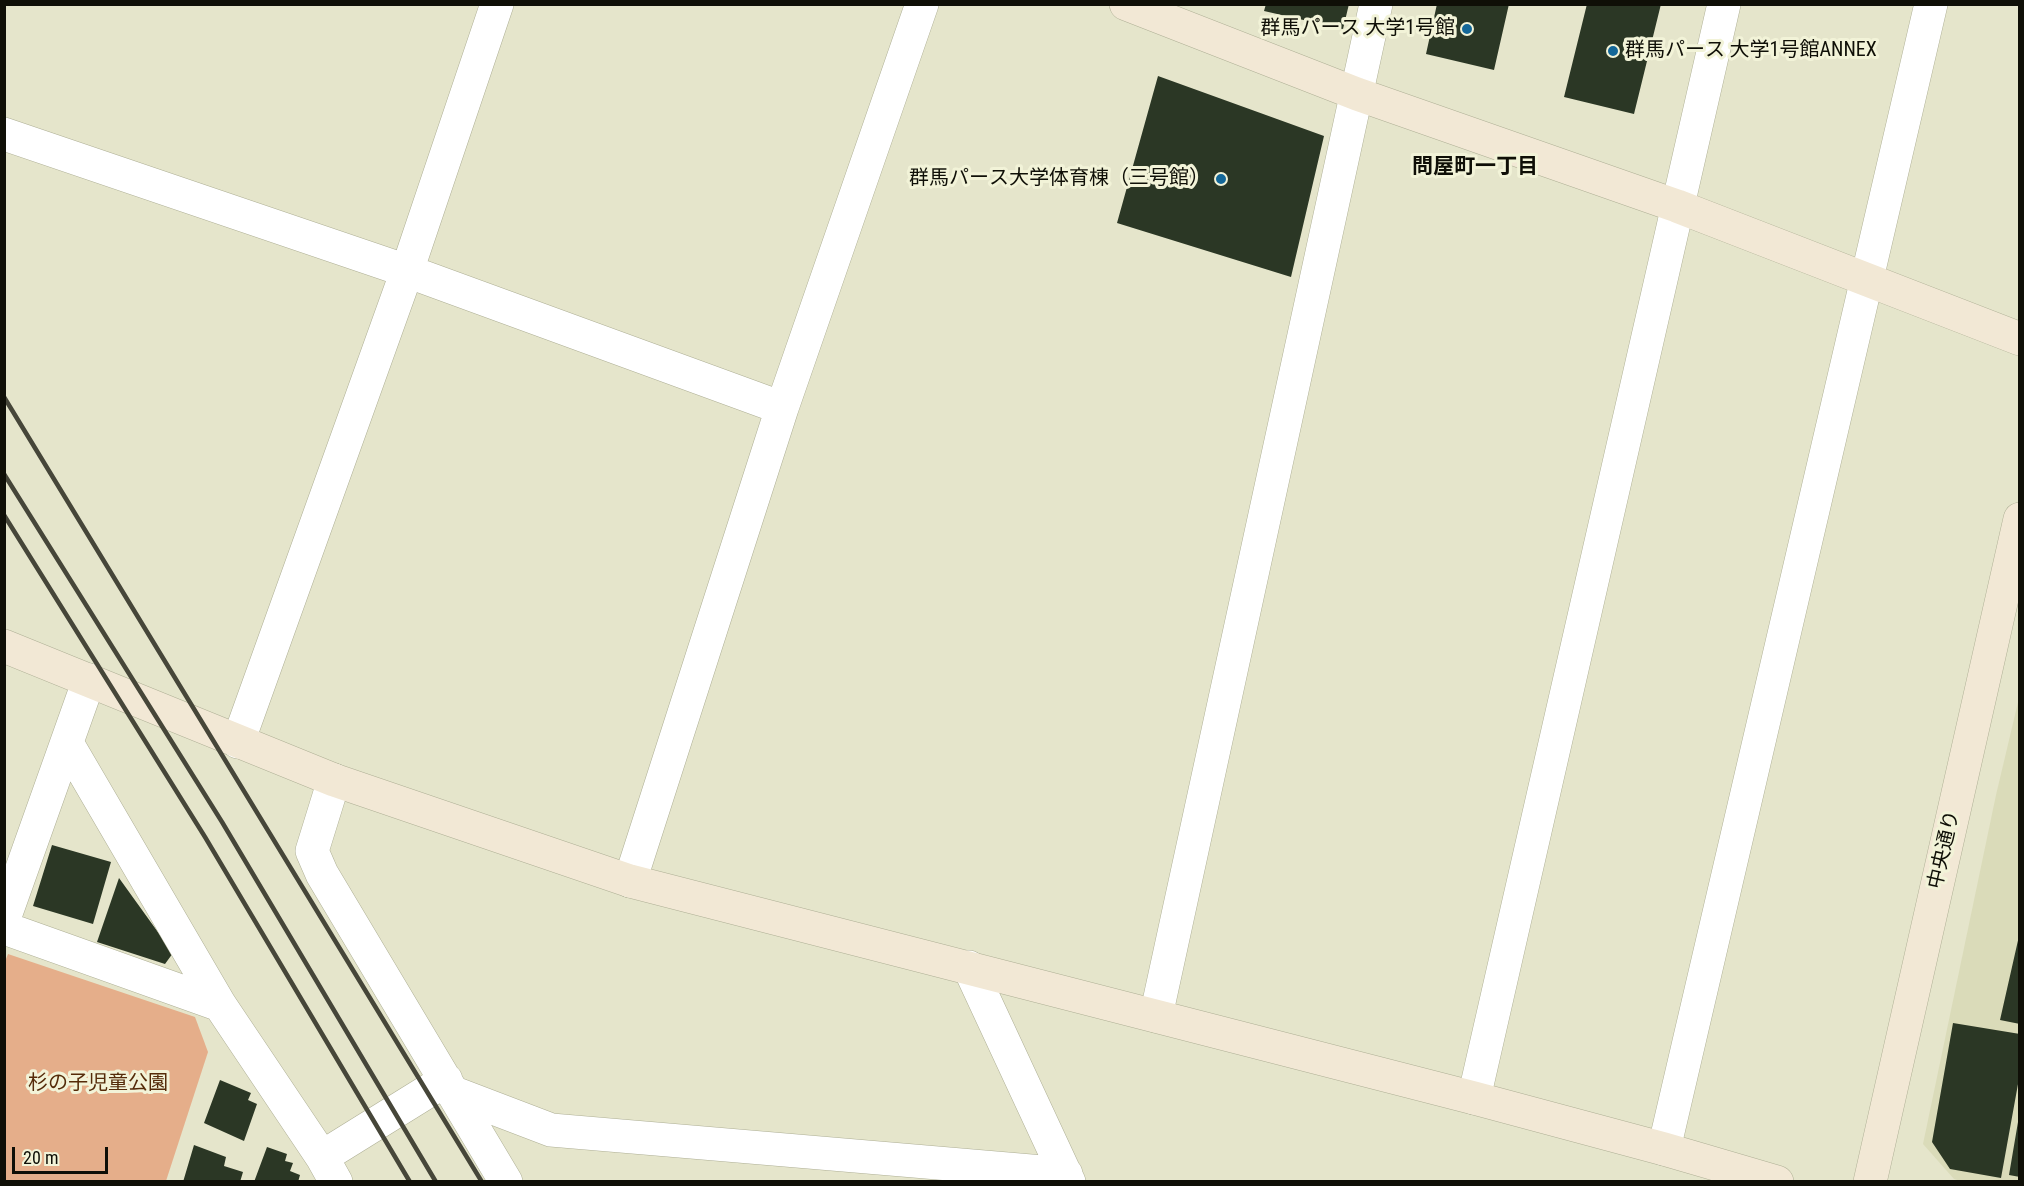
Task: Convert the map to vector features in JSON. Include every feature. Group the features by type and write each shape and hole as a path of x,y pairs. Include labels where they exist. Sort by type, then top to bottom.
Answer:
{"street":[{"path":"238,742 407,271 496,4"},
{"path":"630,881 782,408 922,4"},
{"path":"1125,4 1357,94 1677,206 2019,339"},
{"path":"1156,1016 1377,4"},
{"path":"1474,1098 1724,4"},
{"path":"1664,1149 1931,4"},
{"path":"4,134 407,271 782,408"},
{"name":"中央通り","path":"1870,1182 2019,519"},
{"path":"4,646 334,780 630,881 1474,1098 1777,1182"},
{"path":"4,919 89,680"},
{"path":"67,743 220,1005 329,1169 450,1087"},
{"path":"334,780 312,851 322,874 506,1182"},
{"path":"4,928 220,1005"},
{"path":"969,968 1067,1178"},
{"path":"450,1087 551,1130 1067,1178"}],"shaded area":[{"path":"2019,698 2019,1181 1963,1182 1954,1179 1923,1144 1996,795"}],"green space":[{"name":"杉の子児童公園","path":"8,954 195,1017 208,1052 166,1181 5,1181 4,964"}],"building":[{"path":"1266,4 1349,4 1343,29 1264,11"},
{"name":"群馬パース 大学1号館","path":"1437,4 1509,4 1494,70 1426,54"},
{"name":"群馬パース 大学1号館ANNEX","path":"1587,4 1661,4 1634,114 1564,97"},
{"name":"群馬パース大学体育棟（三号館）","path":"1158,76 1324,136 1291,277 1117,223"},
{"path":"52,845 111,862 93,924 33,906"},
{"path":"119,878 173,953 165,964 97,942"},
{"path":"2020,936 2020,1024 2000,1020"},
{"path":"1953,1023 2020,1034 2020,1073 2001,1178 1950,1169 1932,1142"},
{"path":"220,1080 251,1093 248,1100 257,1104 244,1141 204,1123"},
{"path":"2018,1122 2020,1122 2020,1177 2009,1175"},
{"path":"194,1145 226,1157 224,1166 243,1172 240,1182 183,1182"},
{"path":"267,1147 287,1154 285,1161 293,1163 290,1171 300,1175 298,1182 254,1182"}],"railway":[{"path":"4,397 482,1182"},
{"path":"4,474 222,822 436,1182"},
{"path":"4,515 205,837 410,1182"}],"place":[{"name":"群馬パース 大学1号館","path":"1467,29"},
{"name":"群馬パース 大学1号館ANNEX","path":"1613,51"},
{"name":"群馬パース大学体育棟（三号館）","path":"1221,179"}],"district":[{"name":"問屋町一丁目","path":"1475,168"}]}
